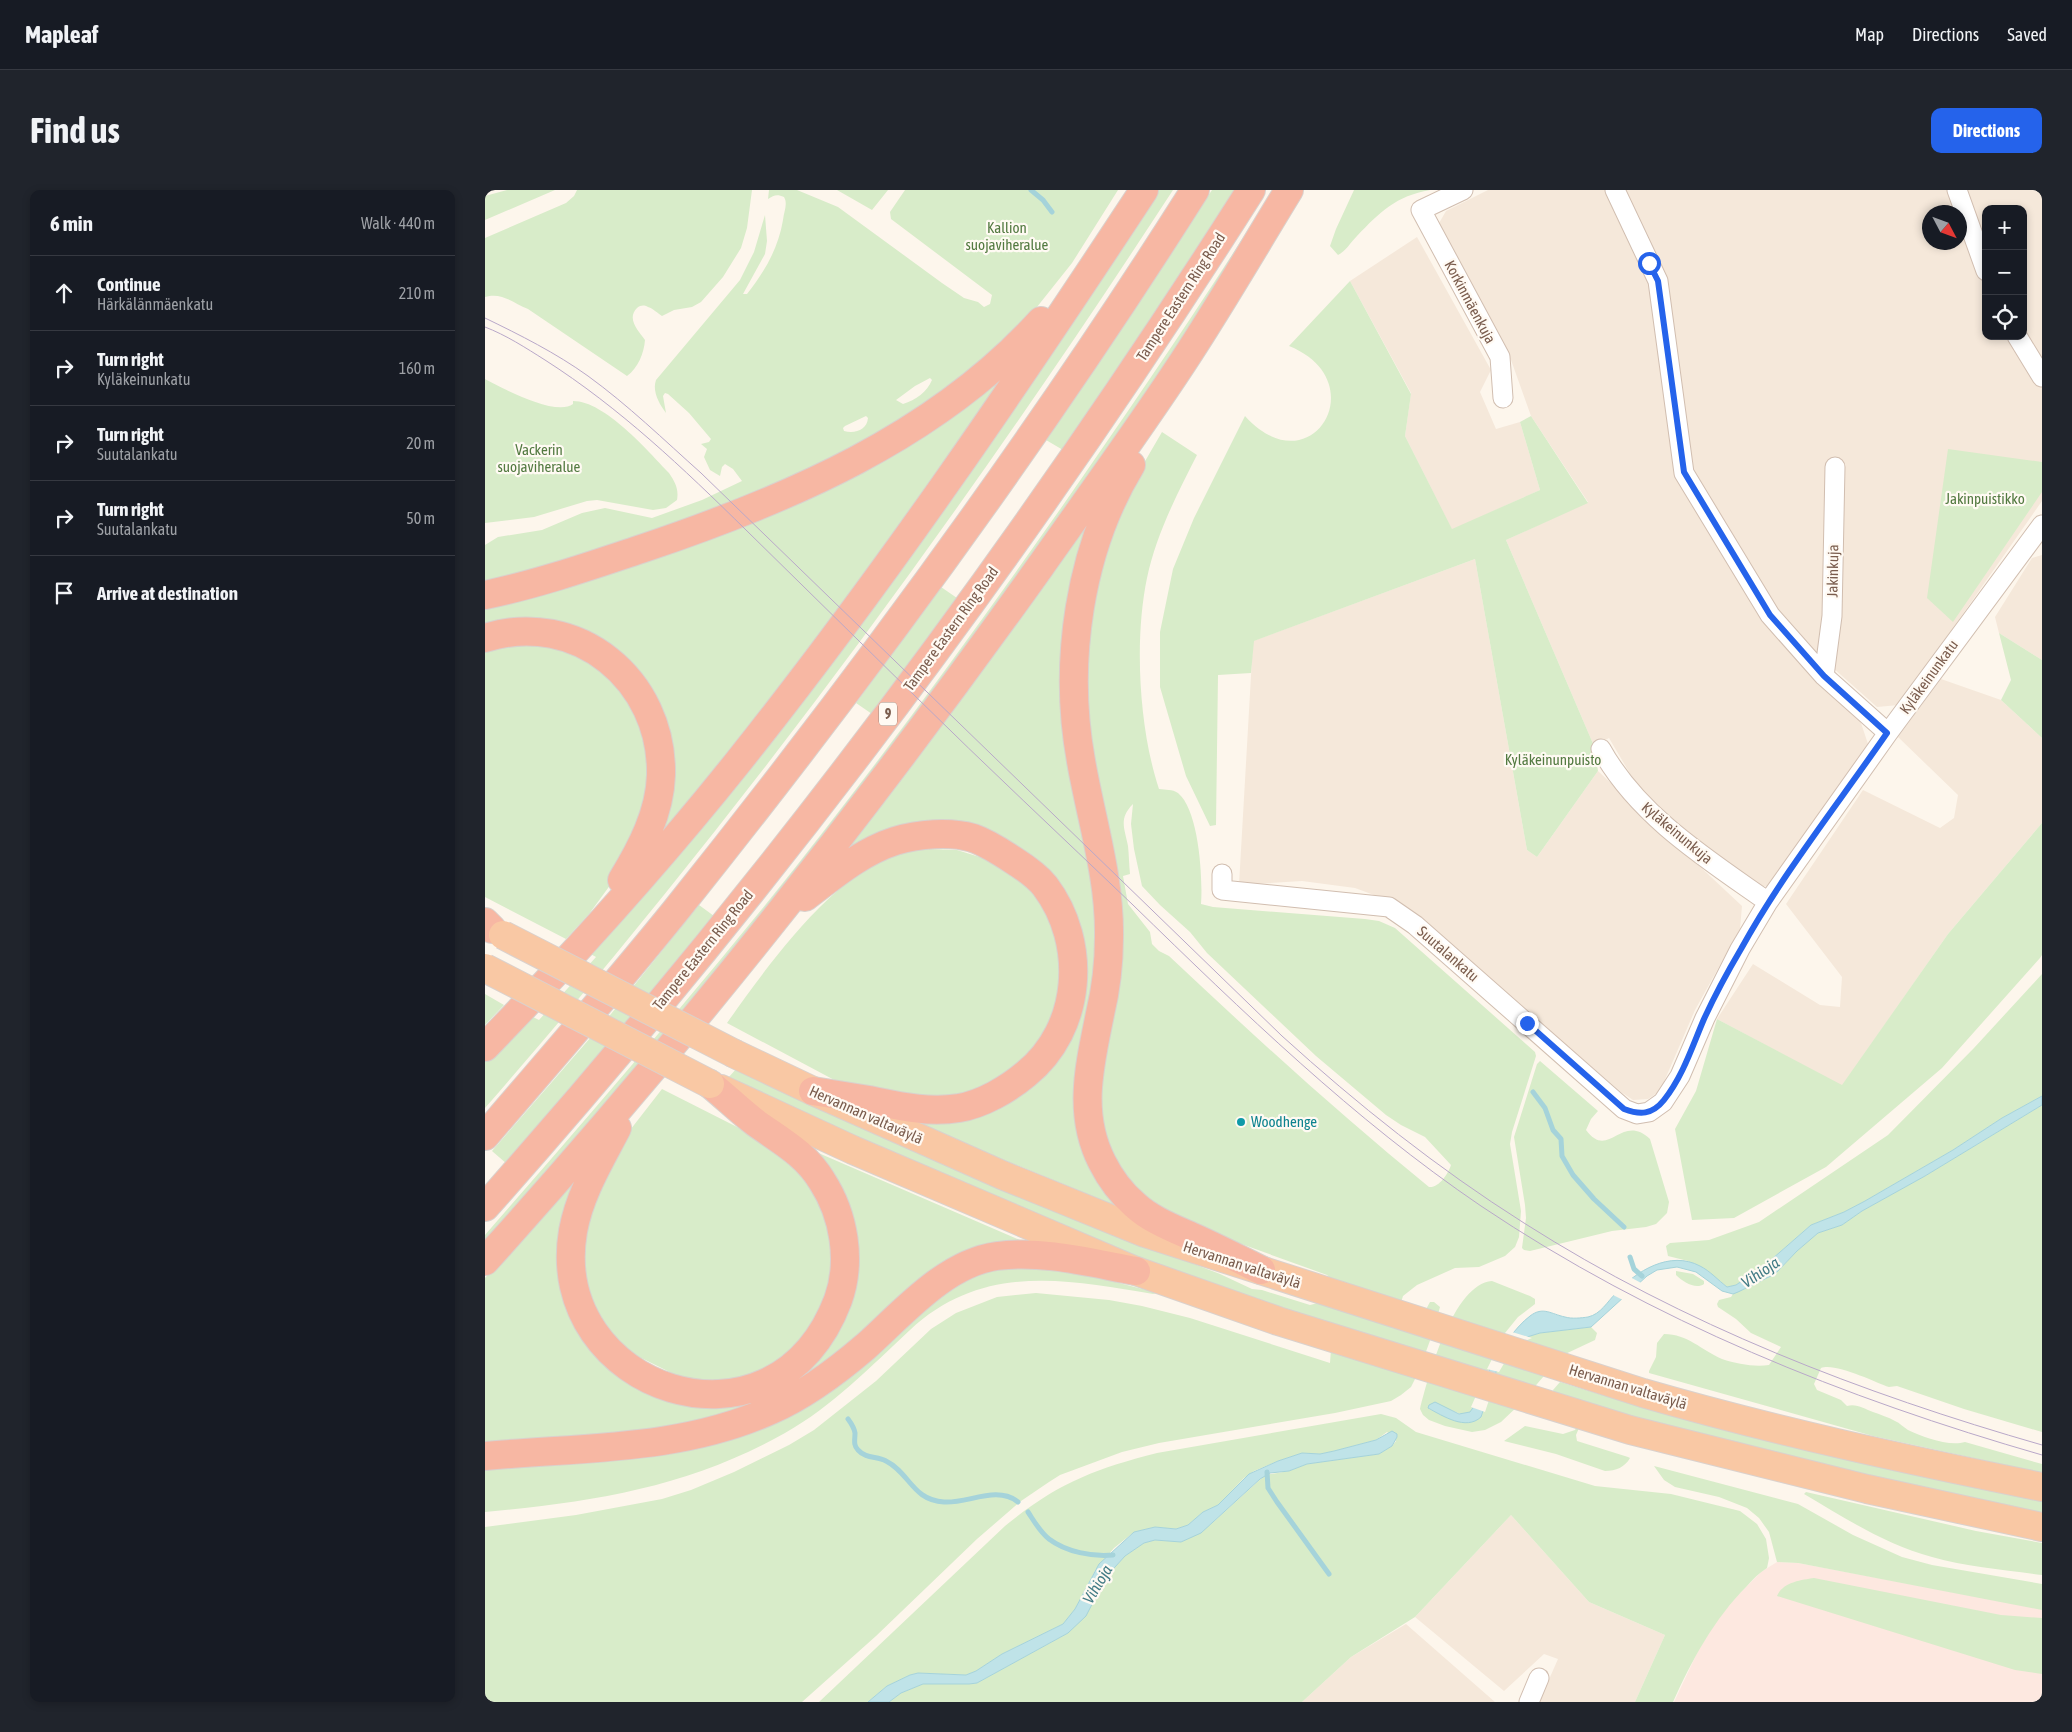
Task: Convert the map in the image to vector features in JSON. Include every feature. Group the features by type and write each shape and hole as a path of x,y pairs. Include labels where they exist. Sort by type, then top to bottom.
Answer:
{"highway":[{"path":"490,1041 587,938 681,832 738,762 853,612 968,453 1144,190"},
{"path":"485,1136 675,912 790,766 1020,452 1153,256 1195,190"},
{"name":"Tampere Eastern Ring Road","path":"485,1207 594,1082 713,938 827,795 946,637 1060,478 1191,285 1251,190"},
{"path":"485,1261 638,1087 863,809 977,656 1129,442 1184,360 1289,190"},
{"path":"485,595 553,578 700,530 761,505 869,454 945,408 980,380 1019,345 1095,264"},
{"path":"1184,360 1146,439 1116,489 1091,560 1079,620 1074,672 1076,732 1105,882 1109,934 1106,977 1090,1058 1087,1103 1094,1143 1101,1161 1110,1177 1136,1207 1173,1228 1261,1270"},
{"path":"485,638 529,630 557,634 580,643 603,655 620,670 637,689 647,708 660,754 661,775 657,803 648,832 637,856 587,938"},
{"path":"777,917 843,868 867,853 895,841 943,834 973,838 998,850 1023,866 1045,885 1061,913 1074,957 1073,984 1067,1015 1058,1038 1037,1066 1013,1085 960,1108 933,1109 898,1107 813,1091"},
{"name":"Hervannan valtaväylä","path":"491,928 735,1054 813,1091 1002,1175 1145,1233 1643,1393 1876,1452 2042,1487"},
{"path":"485,968 710,1084 853,1150 1136,1271 1278,1321 1630,1430 1867,1489 2042,1527"},
{"path":"638,1087 587,1185 581,1203 573,1231 571,1268 576,1294 590,1325 605,1345 621,1360 639,1373 683,1393 712,1396 733,1394 759,1387 781,1376 801,1359 823,1331 832,1314 840,1293 844,1274 845,1253 843,1234 830,1195 821,1179 795,1149 756,1123 710,1084"},
{"path":"485,1456 652,1444 687,1438 745,1421 773,1410 817,1384 865,1347 927,1291 947,1276 980,1260 995,1256 1025,1253 1136,1271"}],"street":[{"name":"Korkinmäenkuja","path":"1463,190 1421,210 1500,357 1503,398"},
{"path":"1615,190 1658,281 1684,472 1770,615 1824,676 1887,733"},
{"path":"1957,190 1982,261"},
{"path":"2019,340 2042,377"},
{"name":"Jakinkuja","path":"1824,676 1832,616 1835,467"},
{"name":"Kyläkeinunkatu","path":"1649,1112 1663,1102 1680,1076 1705,1018 1740,949 1768,902 1887,733 2042,525"},
{"name":"Kyläkeinunkuja","path":"1601,749 1612,768 1641,803 1700,854 1768,902"},
{"name":"Suutalankatu","path":"1222,874 1222,890 1389,907 1409,920 1624,1109 1637,1114 1649,1112"},
{"path":"1529,1702 1539,1678"}],"shaded area":[{"path":"1488,190 1607,190 1653,281 1676,473 1768,621 1861,723 1868,744 1768,887 1754,884 1645,799 1609,738 1594,746 1506,540 1588,502 1531,416 1511,360 1441,242 1438,225 1446,211"},
{"path":"1623,190 1949,190 1955,205 1922,205 1922,250 1967,250 1967,235 1982,274 1982,340 2012,340 2042,388 2042,501 1899,705 1877,707 1832,667 1802,644 1774,610 1690,472 1663,283"},
{"path":"1963,190 2042,190 2042,361 2027,338 2027,205 1982,205 1982,240"},
{"path":"1417,237 1491,370 1480,392 1496,429 1520,422 1540,490 1452,530 1405,436 1411,393 1350,281"},
{"path":"2042,555 2042,660 1999,633 1995,617 2032,558"},
{"path":"1475,559 1527,850 1537,857 1598,771 1742,906 1740,929 1695,1010 1660,1091 1648,1099 1633,1100 1621,1092 1404,906 1355,888 1302,881 1239,885 1253,641"},
{"path":"1941,679 2001,700 2042,738 2042,823 1948,934 1842,1086 1717,1019 1753,964 1820,1005 1840,1007 1842,977 1786,904 1863,790 1940,828 1954,818 1958,795 1898,737"},
{"path":"1511,1515 1589,1602 1665,1635 1635,1702 1539,1702 1558,1659 1544,1654 1504,1691 1415,1617"},
{"path":"1777,1562 1798,1563 2042,1609 2042,1702 1674,1702 1698,1651 1717,1620 1761,1572"},
{"path":"1406,1624 1495,1702 1302,1702 1351,1657"}],"green space":[{"path":"507,190 555,190 485,220 485,196"},
{"path":"577,190 752,190 747,228 741,248 723,277 701,302 692,307 674,310 662,316 644,306 638,307 634,312 633,321 645,340 640,360 627,376 528,309 502,297 485,297 485,238 566,203 574,196"},
{"name":"Kallion suojaviheralue","path":"769,190 797,190 838,207 942,283 964,298 978,302 984,307 990,304 992,295 891,219 890,212 905,190 1118,190 1072,263 1029,317 969,376 867,442 745,498 565,562 485,583 485,545 498,537 542,530 582,513 605,508 652,518 702,500 742,481 733,469 725,464 722,467 720,476 710,470 704,457 707,449 701,444 709,442 711,439 689,413 665,393 663,396 666,413 657,397 655,384 656,380 740,280 754,252 765,215 767,241 765,254 743,294 747,294 760,277 778,241 786,205 782,196 776,195 768,199","holes":["930,378 932,380 927,388 917,398 903,404 896,400","866,416 868,418 863,428 852,432 844,431 843,428 845,426"]},
{"path":"837,190 888,190 872,210"},
{"path":"1155,190 1173,190 1094,310 930,546 758,776 578,999 485,1108 485,1060 529,1015 539,1020 596,957 587,952"},
{"path":"1212,190 1235,190 1141,335 1063,450 1046,440"},
{"path":"1273,190 1227,279 865,792 485,1250 485,1235 732,946 804,856 917,708 1026,558 1115,429 1196,310"},
{"path":"1354,190 1430,190 1407,196 1389,206 1338,255 1330,246"},
{"name":"Kyläkeinunpuisto","path":"1350,281 1411,394 1405,436 1452,529 1540,490 1520,422 1531,416 1588,503 1506,540 1594,746 1598,771 1537,857 1527,850 1475,559 1254,641 1251,673 1218,675 1216,825 1210,826 1186,776 1160,687 1160,632 1173,569 1194,518 1245,416 1269,435 1292,441 1311,435 1324,422 1331,403 1328,382 1315,362 1289,346"},
{"path":"1028,343 833,621 645,861 667,806 613,653 485,629 485,603 716,533"},
{"name":"Vackerin suojaviheralue","path":"485,379 529,400 542,404 565,407 573,404 573,401 585,403 599,409 625,429 669,473 676,486 677,500 666,508 653,510 597,500 587,501 534,517 485,523"},
{"path":"1162,432 1197,455 1168,515 1151,562 1143,602 1140,656 1143,712 1152,765 1159,789 1178,793 1191,814 1200,862 1201,904 1213,907 1365,919 1379,921 1395,928 1535,1052 1536,1056 1510,1144 1521,1211 1519,1237 1515,1247 1505,1256 1479,1267 1455,1268 1417,1285 1403,1296 1399,1309 1418,1324 1430,1302 1434,1302 1440,1307 1419,1371 1411,1387 1401,1395 1391,1401 1335,1413 1159,1443 1122,1452 1060,1475 1021,1501 977,1539 876,1636 802,1702 485,1702 485,1527 576,1515 662,1499 691,1490 734,1472 789,1445 814,1430 876,1381 931,1329 956,1313 997,1297 1036,1293 1109,1300 1190,1318 1330,1363 1331,1349 1261,1301 1134,1255 941,1177 728,1078 737,1068 1137,1242 1220,1274 1252,1289 1262,1290 1310,1305 1318,1303 1324,1298 1329,1277 1327,1275 1197,1228 1165,1213 1130,1184 1107,1144 1099,1103 1104,1048 1087,733 1086,660 1094,597 1117,521 1130,487","holes":["1133,804 1131,824 1142,886 1190,932 1207,953 1316,1056 1386,1115 1425,1137 1451,1165 1440,1183 1429,1187 1395,1159 1297,1074 1169,956 1159,951 1152,944 1150,932 1128,904 1123,876 1130,874 1124,819 1125,814"]},
{"name":"Jakinpuistikko","path":"1948,449 2042,462 2042,492 1953,622 1927,598"},
{"path":"1107,487 1074,589 1102,944 1082,1060 1124,1209 904,1119 1016,1097 1084,959 997,836 839,857 978,676 1043,586"},
{"path":"941,587 957,598 872,714 856,703"},
{"path":"1999,633 2042,660 2042,738 2001,700 2011,680"},
{"path":"552,644 587,658 616,680 640,711 651,746 647,810 611,884 589,914 566,939 485,897 485,647"},
{"path":"2042,823 2042,955 2040,958 1942,1068 1826,1167 1734,1218 1692,1220 1675,1129 1696,1091 1717,1019 1842,1085 1948,934"},
{"path":"930,849 957,850 986,859 1013,874 1034,894 1051,920 1059,946 1060,1004 1032,1056 988,1089 934,1101 838,1082 727,1023 782,949 828,899 853,878 878,862 903,852"},
{"path":"699,905 714,916 507,1164 492,1151 611,1014"},
{"path":"2042,974 2042,1096 1865,1201 1844,1212 1811,1225 1764,1266 1736,1285 1727,1287 1706,1270 1688,1261 1668,1256 1666,1246 1670,1243 1709,1240 1759,1222 1888,1135 1974,1048"},
{"path":"485,994 504,1005 485,1025"},
{"path":"1540,1061 1598,1111 1591,1119 1586,1130 1594,1138 1602,1141 1623,1132 1631,1131 1640,1132 1650,1139 1669,1202 1667,1213 1656,1224 1612,1231 1530,1251 1522,1248 1526,1218 1514,1137 1537,1064"},
{"path":"662,1089 743,1130 781,1154 807,1182 826,1208 836,1241 834,1275 812,1331 765,1372 730,1382 694,1384 617,1346 591,1305 581,1252 588,1212 627,1134"},
{"path":"2042,1105 2042,1432 1964,1409 1897,1386 1889,1387 1845,1370 1821,1368 1814,1384 1817,1390 1841,1400 1847,1406 1857,1406 1887,1417 1921,1436 1951,1443 1965,1442 2042,1464 2042,1473 1873,1436 1649,1373 1656,1357 1657,1343 1664,1334 1680,1337 1728,1361 1740,1364 1769,1365 1781,1347 1751,1333 1736,1319 1718,1307 1719,1300 1731,1297 1733,1294 1775,1274 1818,1233 1842,1225 1862,1211 1925,1176"},
{"path":"793,1142 1036,1247 1000,1248 810,1381 720,1423 485,1447 485,1278 587,1163 562,1240 626,1375 780,1384 853,1268"},
{"path":"1018,1263 1092,1276 1158,1293 1153,1294 1120,1288 1056,1281 1025,1281 995,1285 966,1294 938,1309 910,1330 851,1385 819,1411 785,1433 749,1451 713,1467 639,1489 564,1503 485,1512 485,1464 705,1444 973,1274"},
{"path":"1676,1271 1693,1274 1704,1281 1704,1284 1697,1286 1690,1284 1676,1275"},
{"path":"1492,1281 1530,1296 1535,1299 1535,1304 1518,1317 1505,1333 1470,1413 1463,1415 1451,1410 1429,1409 1443,1415 1481,1417 1497,1369 1527,1337 1540,1333 1591,1327 1597,1333 1595,1340 1561,1356 1520,1404 1501,1422 1485,1430 1472,1432 1429,1420 1420,1409 1444,1334 1465,1298 1478,1286"},
{"path":"1560,1382 1679,1417 1739,1432 1860,1460 2042,1498 2042,1514 1579,1428 1576,1435 1577,1441 1630,1458 1626,1464 1620,1468 1605,1471 1556,1454 1504,1441 1525,1426 1563,1434 1575,1430 1580,1421 1576,1402 1554,1392 1553,1390"},
{"path":"1381,1414 1396,1418 1416,1432 1595,1486 1671,1494 1740,1511 1757,1524 1766,1539 1769,1558 1767,1568 1735,1599 1714,1626 1696,1656 1673,1702 1635,1702 1665,1635 1589,1602 1511,1515 1415,1617 1351,1657 1302,1702 889,1702 901,1693 923,1684 977,1683 1068,1633 1085,1616 1106,1577 1125,1556 1144,1543 1155,1540 1181,1542 1210,1525 1265,1475 1289,1471 1307,1464 1379,1454 1392,1446 1396,1441 1387,1432 1376,1440 1320,1454 1302,1453 1254,1471 1244,1478 1218,1505 1203,1512 1188,1525 1176,1529 1155,1527 1134,1532 1114,1548 1096,1569 1075,1609 1063,1624 1002,1654 976,1671 966,1675 918,1673 910,1675 887,1686 868,1702 819,1702 1005,1526 1041,1499 1059,1489 1114,1465 1157,1453"},
{"path":"1654,1466 1798,1504 1853,1535 1902,1557 1932,1565 2042,1584 2042,1610 1798,1563 1777,1562 1769,1532 1759,1518 1747,1508 1719,1497 1675,1487 1664,1480"},
{"path":"1806,1492 1976,1531 2042,1543 2042,1575 1959,1563 1915,1552 1866,1530 1804,1494"},
{"path":"1814,1578 2001,1615 2042,1618 2042,1674 2015,1670 1777,1596 1788,1585"}],"water":[{"name":"Vihioja","path":"2042,1096 2042,1105 1925,1176 1862,1211 1842,1225 1818,1233 1775,1274 1733,1294 1722,1291 1696,1272 1677,1267 1657,1270 1647,1276 1591,1327 1540,1333 1527,1337 1497,1369 1481,1417 1475,1421 1469,1423 1454,1421 1428,1408 1429,1405 1435,1402 1459,1414 1470,1412 1501,1349 1518,1327 1535,1313 1543,1311 1565,1317 1588,1317 1600,1310 1633,1277 1654,1265 1677,1260 1704,1268 1727,1287 1736,1285 1764,1266 1811,1225 1844,1212 1865,1201"},
{"name":"Vihioja","path":"1392,1431 1397,1434 1397,1437 1392,1446 1379,1454 1307,1464 1289,1471 1270,1473 1260,1479 1201,1533 1181,1542 1155,1540 1144,1543 1125,1556 1106,1577 1086,1616 1068,1633 977,1683 923,1684 901,1693 889,1702 868,1702 887,1686 910,1675 918,1673 966,1675 976,1671 1002,1654 1063,1624 1075,1609 1099,1564 1134,1532 1155,1527 1176,1529 1188,1525 1203,1512 1218,1505 1249,1474 1278,1461 1302,1453 1320,1454 1376,1440"}],"pier":[{"path":"1630,1277 1643,1284 1625,1301 1611,1294"},
{"path":"1512,1332 1532,1338 1525,1341 1506,1360 1499,1372 1487,1369 1493,1357"},
{"path":"1486,1373 1497,1376 1485,1412 1471,1407"}],"waterway":[{"path":"1031,190 1043,200 1052,212"},
{"path":"1533,1092 1545,1108 1553,1130 1561,1139 1562,1156 1573,1175 1594,1199 1624,1227"},
{"path":"1630,1257 1634,1269 1642,1276"},
{"path":"848,1419 854,1429 856,1448 861,1453 883,1459 894,1466 918,1491 933,1500 953,1502 982,1496 1001,1495 1010,1497 1018,1502"},
{"path":"1267,1472 1268,1488 1329,1574"},
{"name":"Vihioja","path":"1028,1512 1043,1533 1056,1544 1080,1553 1113,1555"}],"tram line":[{"path":"485,318 538,345 576,368 603,387 646,423 701,473 1282,1036 1369,1111 1429,1158 1524,1223 1585,1260 1710,1324 1775,1353 1841,1379 1907,1403 2042,1445"},
{"path":"485,327 516,342 573,379 650,440 722,507 968,748 1216,985 1344,1101 1434,1172 1481,1206 1546,1247 1613,1285 1681,1320 1751,1352 1895,1408 1968,1433 2042,1455"}],"place":[{"name":"Woodhenge","path":"1241,1122"}],"route":[{"path":"1527,1023 1624,1109 1637,1114 1649,1112 1663,1102 1680,1076 1705,1018 1740,949 1768,902 1887,733 1824,676 1770,615 1684,472 1658,281 1649,263"}]}
